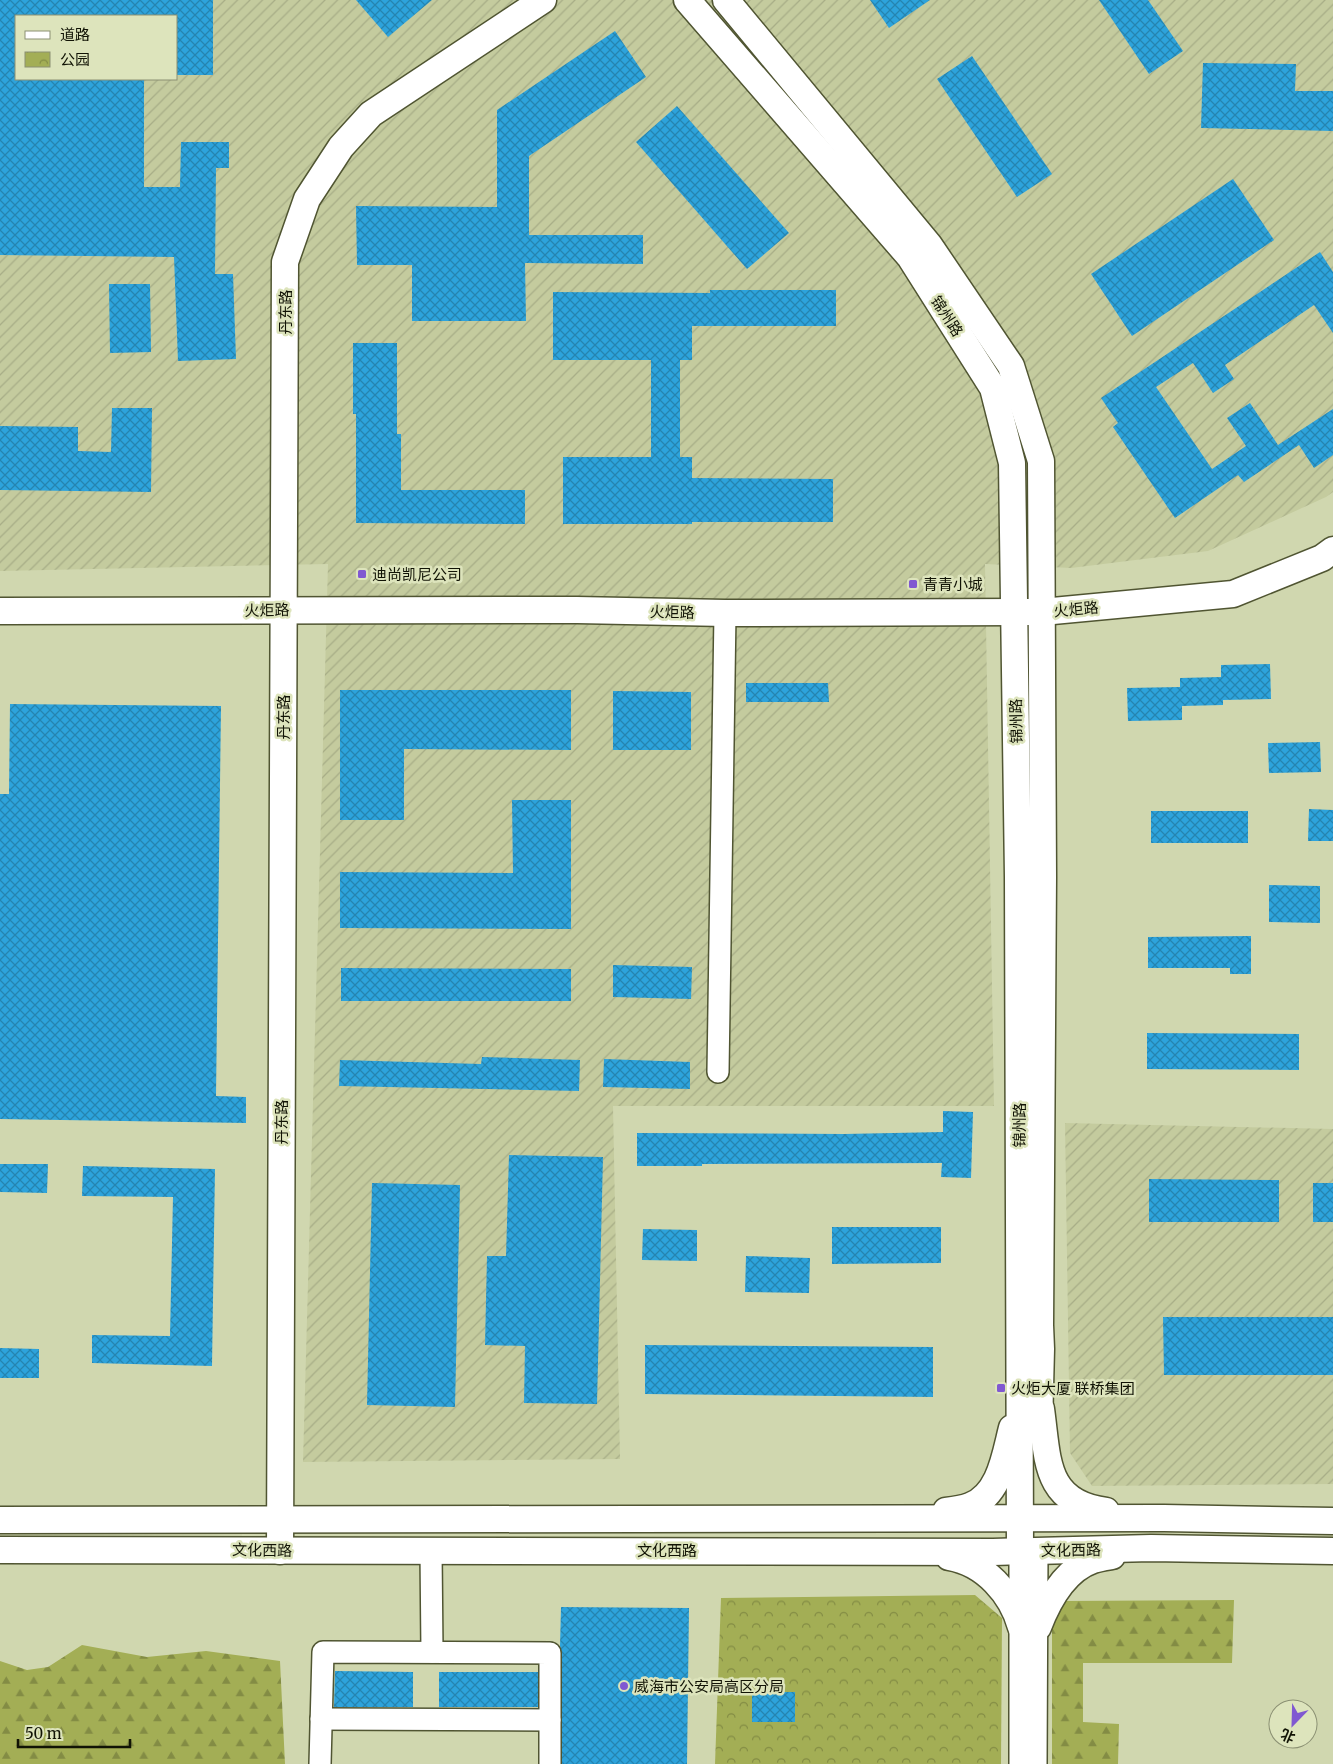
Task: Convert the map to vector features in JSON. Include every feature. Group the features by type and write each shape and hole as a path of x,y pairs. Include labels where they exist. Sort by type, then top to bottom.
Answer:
{"main road":[{"name":"丹东路","path":"280,1551 285,262 307,199 341,147 371,114 543,0"},
{"name":"锦州路","path":"687,0 910,257 993,388 1012,463 1018,887 1030,1392 1029,1551"},
{"name":"锦州路","path":"726,0 929,245 1011,366 1041,461 1043,877 1041,1349 1030,1392"},
{"name":"火炬路","path":"0,611 577,610 725,613 1042,612 1233,594 1322,558 1333,550"},
{"path":"1030,1392 1048,1464 1056,1483 1064,1495 1074,1502 1095,1509 1164,1518"},
{"path":"906,1518 972,1505 982,1499 993,1487 1030,1392"},
{"name":"文化西路","path":"0,1520 1164,1518 1333,1521"},
{"name":"文化西路","path":"0,1550 431,1552 1029,1551 1150,1548 1333,1551"},
{"path":"906,1551 953,1558 983,1571 999,1585 1029,1627 1062,1583 1077,1568 1092,1560 1150,1548"}],"street":[{"path":"718,1072 725,613"},
{"path":"1029,1551 1029,1627 1036,1764"},
{"path":"431,1552 432,1652"},
{"path":"1020,1764 1029,1627"},
{"path":"320,1764 323,1652 550,1653 550,1764"},
{"path":"321,1719 550,1720"}],"shaded area":[{"path":"0,0 1333,0 1333,492 1326,497 1208,551 1071,568 985,564 994,1106 613,1106 620,1459 303,1462 328,564 0,571"},
{"path":"1065,1123 1333,1129 1333,1484 1092,1486 1070,1453"}],"green space":[{"path":"975,1595 1002,1618 1001,1764 715,1764 721,1598"},
{"path":"1234,1600 1232,1663 1083,1663 1083,1722 1119,1724 1118,1764 1052,1764 1052,1628 1063,1601"},
{"path":"82,1645 147,1657 206,1651 280,1661 285,1764 0,1764 0,1661 27,1670 48,1667"}],"building":[{"path":"0,0 213,0 213,75 178,75 178,15 15,15 15,80 144,80 144,187 180,187 181,142 229,142 229,168 216,168 215,274 233,274 236,359 178,361 174,257 0,255"},
{"path":"356,0 432,0 388,37"},
{"path":"870,0 930,0 889,28"},
{"path":"1099,0 1148,0 1183,51 1149,74"},
{"path":"615,31 646,77 529,156 529,235 643,235 643,264 525,263 526,321 412,321 412,265 357,265 356,206 497,207 497,110"},
{"path":"972,56 1052,174 1017,197 937,79"},
{"path":"1203,63 1296,64 1295,91 1333,91 1333,131 1201,128"},
{"path":"677,106 789,233 747,269 636,142"},
{"path":"1233,179 1274,240 1132,336 1091,274"},
{"path":"1320,252 1333,272 1333,333 1314,305 1225,365 1234,379 1213,393 1193,363 1156,387 1212,469 1246,446 1227,418 1250,403 1278,445 1333,409 1333,455 1314,468 1299,445 1244,482 1238,475 1175,518 1113,427 1118,423 1101,398"},
{"path":"109,284 150,284 151,352 110,353"},
{"path":"710,290 836,290 836,326 692,326 692,360 680,360 680,457 692,457 692,478 833,479 833,522 563,524 563,457 651,457 651,360 553,360 553,292 710,293"},
{"path":"353,343 397,343 397,434 401,434 401,490 525,490 525,524 356,523 356,414 353,414"},
{"path":"112,408 152,408 151,492 0,490 0,426 78,427 78,451 111,452"},
{"path":"1270,664 1271,699 1223,700 1223,705 1182,706 1182,720 1128,721 1127,688 1180,687 1180,678 1221,677 1221,665"},
{"path":"746,683 828,683 829,702 746,702"},
{"path":"340,690 571,690 571,750 404,749 404,820 340,820"},
{"path":"613,691 691,692 691,750 613,750"},
{"path":"10,704 221,706 216,1096 246,1097 246,1123 0,1119 0,794 9,794"},
{"path":"1320,742 1321,772 1269,773 1268,743"},
{"path":"512,800 571,800 571,929 340,928 340,872 513,873"},
{"path":"1309,809 1333,810 1333,841 1308,841"},
{"path":"1151,811 1248,811 1248,843 1151,843"},
{"path":"1269,885 1320,886 1320,923 1269,922"},
{"path":"1251,936 1251,974 1230,974 1230,968 1148,968 1148,937"},
{"path":"613,965 692,967 691,999 613,997"},
{"path":"341,968 571,969 571,1001 341,1001"},
{"path":"1147,1033 1299,1034 1299,1070 1147,1069"},
{"path":"482,1057 580,1060 579,1091 339,1086 340,1060 481,1064"},
{"path":"604,1059 690,1062 690,1089 603,1087"},
{"path":"943,1111 973,1112 971,1178 941,1177 942,1163 637,1166 637,1133 844,1134 943,1132"},
{"path":"509,1155 603,1157 597,1404 524,1403 525,1346 485,1345 487,1256 506,1256"},
{"path":"0,1164 48,1164 47,1193 0,1192"},
{"path":"83,1166 215,1169 212,1366 92,1363 92,1335 170,1336 173,1197 82,1196"},
{"path":"1149,1179 1279,1180 1279,1222 1149,1222"},
{"path":"372,1183 460,1185 455,1407 367,1405"},
{"path":"1313,1183 1333,1183 1333,1222 1313,1222"},
{"path":"832,1227 941,1227 941,1263 832,1264"},
{"path":"643,1229 697,1230 697,1261 642,1260"},
{"path":"746,1256 810,1258 809,1293 745,1292"},
{"path":"1163,1317 1333,1317 1333,1375 1164,1375"},
{"path":"645,1345 933,1347 933,1397 645,1394"},
{"path":"0,1348 39,1349 39,1378 0,1378"},
{"name":"威海市公安局高区分局","path":"561,1607 689,1608 687,1764 562,1764"},
{"path":"335,1671 413,1672 413,1707 334,1707"},
{"path":"439,1672 538,1672 538,1707 439,1707"},
{"path":"752,1692 795,1692 795,1722 752,1722"}],"place":[{"name":"迪尚凯尼公司","path":"362,574"},
{"name":"青青小城","path":"913,584"},
{"name":"火炬大厦 联桥集团","path":"1001,1388"},
{"name":"威海市公安局高区分局","path":"624,1686"}]}
